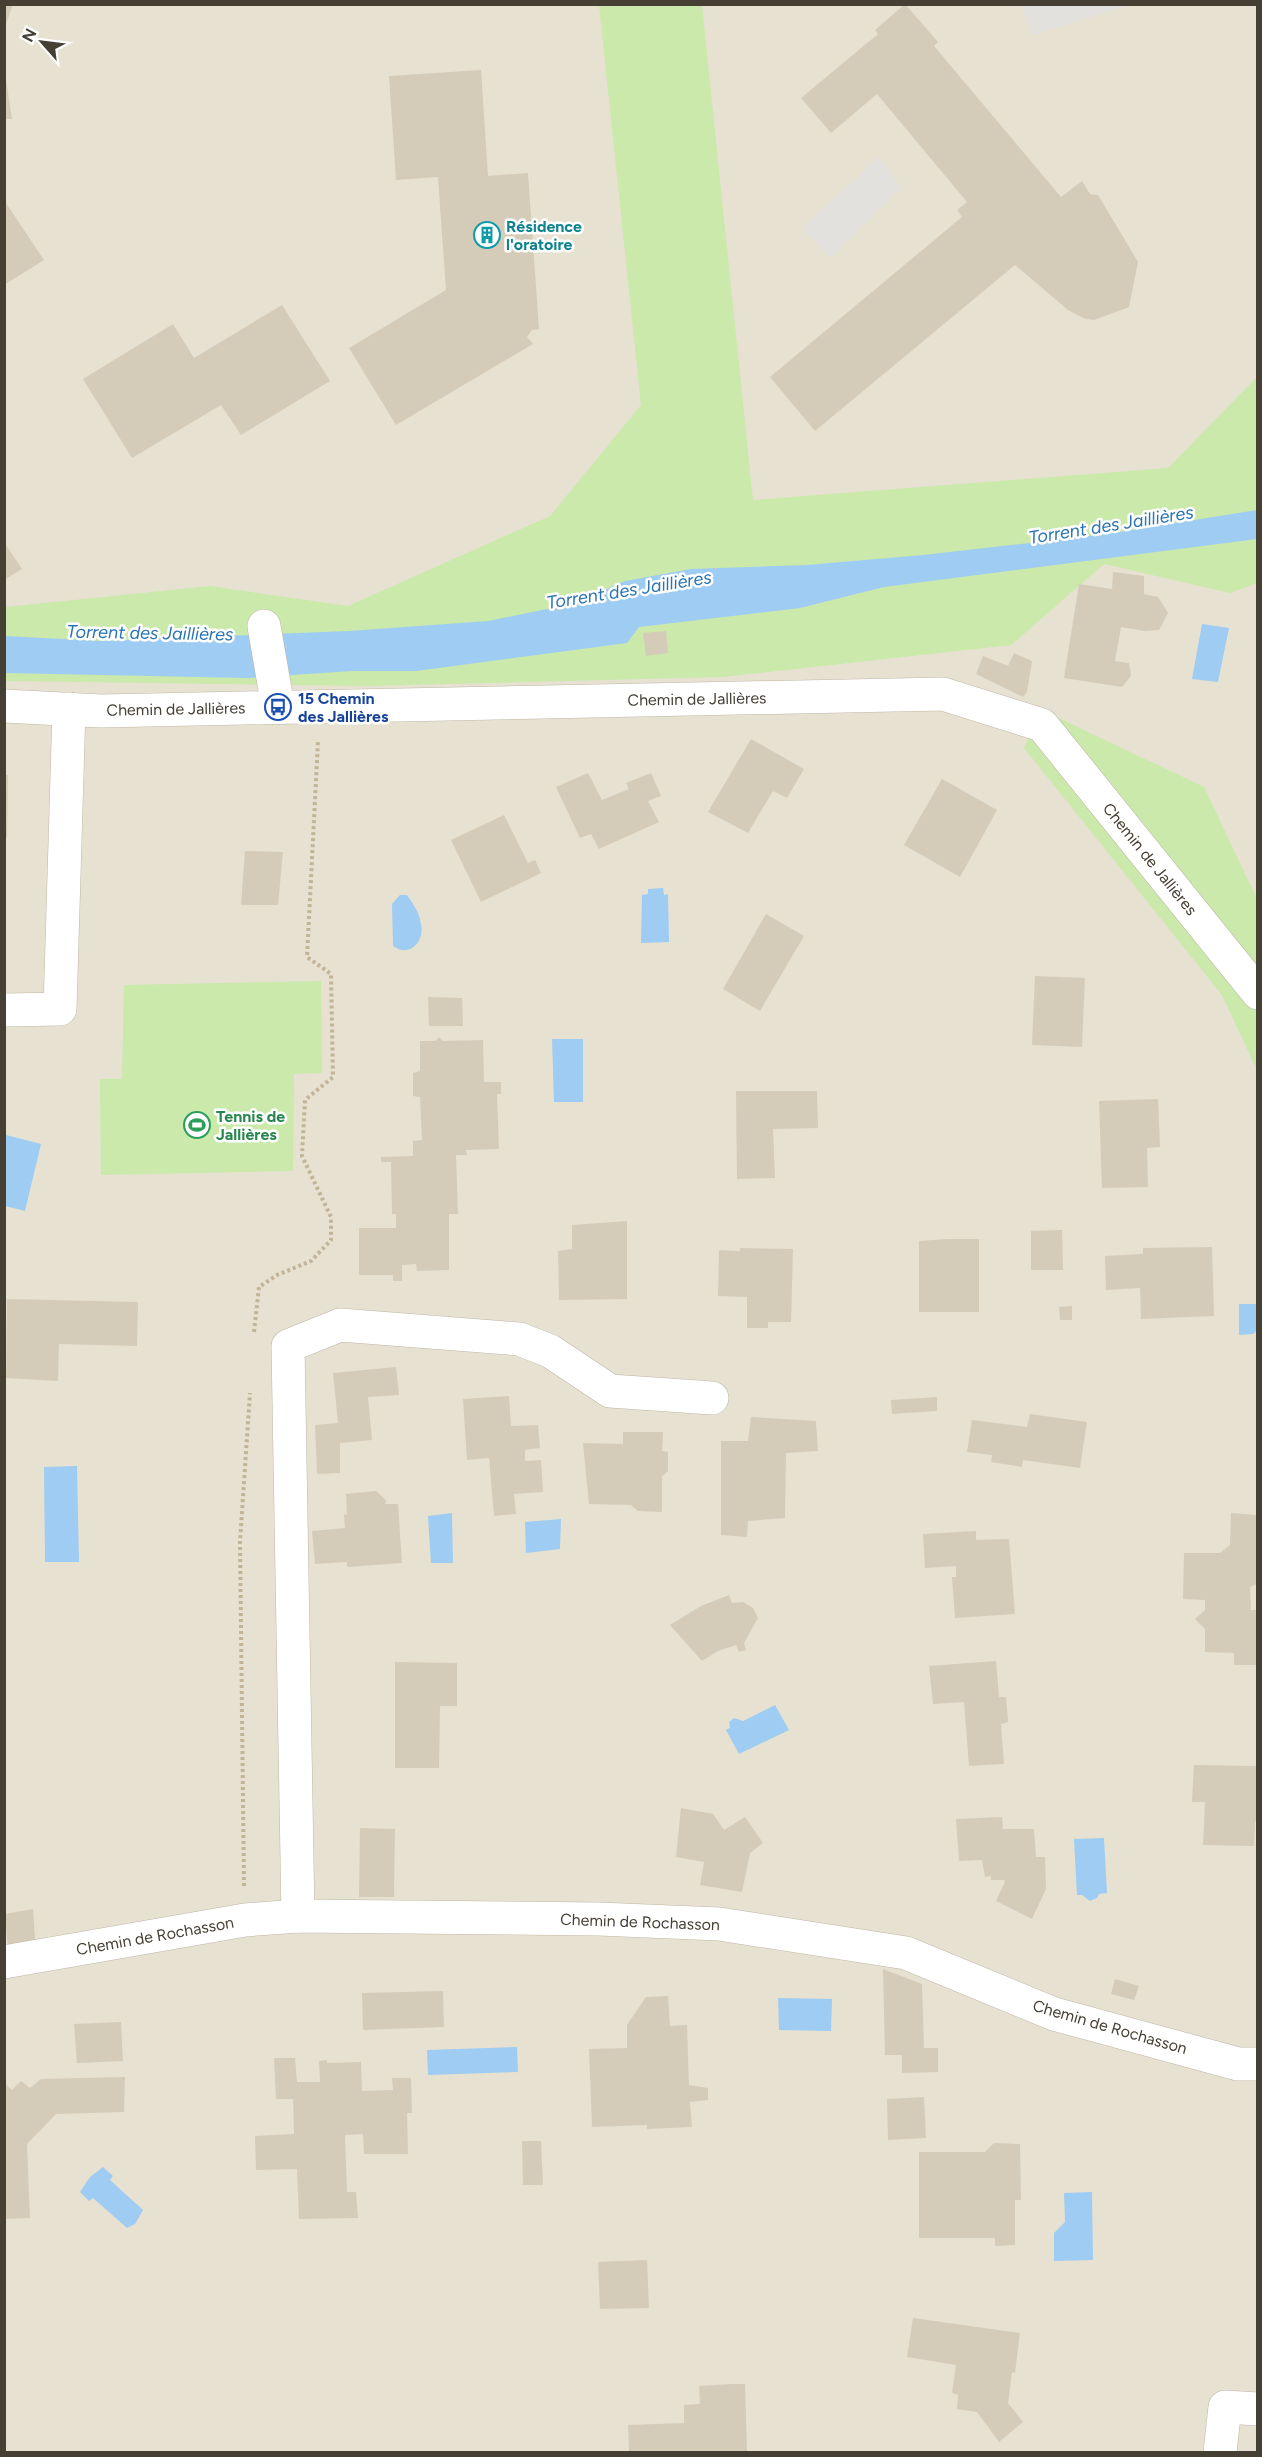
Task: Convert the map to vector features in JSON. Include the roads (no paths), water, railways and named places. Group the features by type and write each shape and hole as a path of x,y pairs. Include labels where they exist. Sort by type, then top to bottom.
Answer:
{"street":[{"path":"264,626 275,697"},
{"name":"Chemin de Jallières","path":"4,706 101,711 275,697 320,707 943,694 1042,725 1257,993"},
{"path":"4,1010 60,1009 69,709"},
{"path":"298,1916 288,1346 340,1325 519,1339 550,1350 610,1391 712,1398"},
{"name":"Chemin de Rochasson","path":"4,1962 245,1920 298,1916 599,1919 719,1923 906,1953 1054,2014 1239,2064 1257,2064"},
{"path":"1220,2452 1225,2407 1257,2409"}],"water":[{"name":"Torrent des Jaillières","path":"1257,510 1257,539 884,587 800,608 639,627 627,643 416,671 352,671 247,678 5,673 4,636 101,641 349,631 488,621 572,604 625,581 691,569 807,565 923,555 1107,534"},
{"path":"1202,624 1229,628 1218,682 1192,679"},
{"path":"663,888 664,895 668,894 669,942 641,943 642,895 648,894 648,889"},
{"path":"400,895 407,895 414,905 422,931 415,946 405,950 393,946 392,904"},
{"path":"552,1039 583,1039 583,1102 554,1102"},
{"path":"6,1135 41,1144 25,1211 5,1206"},
{"path":"1239,1304 1257,1304 1257,1330 1253,1334 1239,1335"},
{"path":"77,1466 79,1562 45,1562 44,1467"},
{"path":"452,1513 453,1563 431,1563 428,1516"},
{"path":"561,1519 560,1549 526,1553 525,1522"},
{"path":"775,1705 789,1730 739,1754 726,1730 730,1728 729,1722 734,1718 743,1721"},
{"path":"1104,1838 1107,1893 1099,1894 1097,1898 1090,1901 1082,1895 1077,1895 1074,1839"},
{"path":"778,1998 832,1999 831,2031 779,2030"},
{"path":"517,2047 518,2072 428,2075 427,2050"},
{"path":"103,2167 113,2176 110,2180 143,2210 135,2224 127,2228 93,2198 89,2201 80,2192 90,2177"},
{"path":"1092,2192 1093,2260 1054,2261 1054,2233 1065,2222 1064,2193"}],"place":[{"name":"Résidence l'oratoire","path":"487,235"},
{"name":"15 Chemin des Jallières","path":"278,707"},
{"name":"Tennis de Jallières","path":"197,1125"}]}
